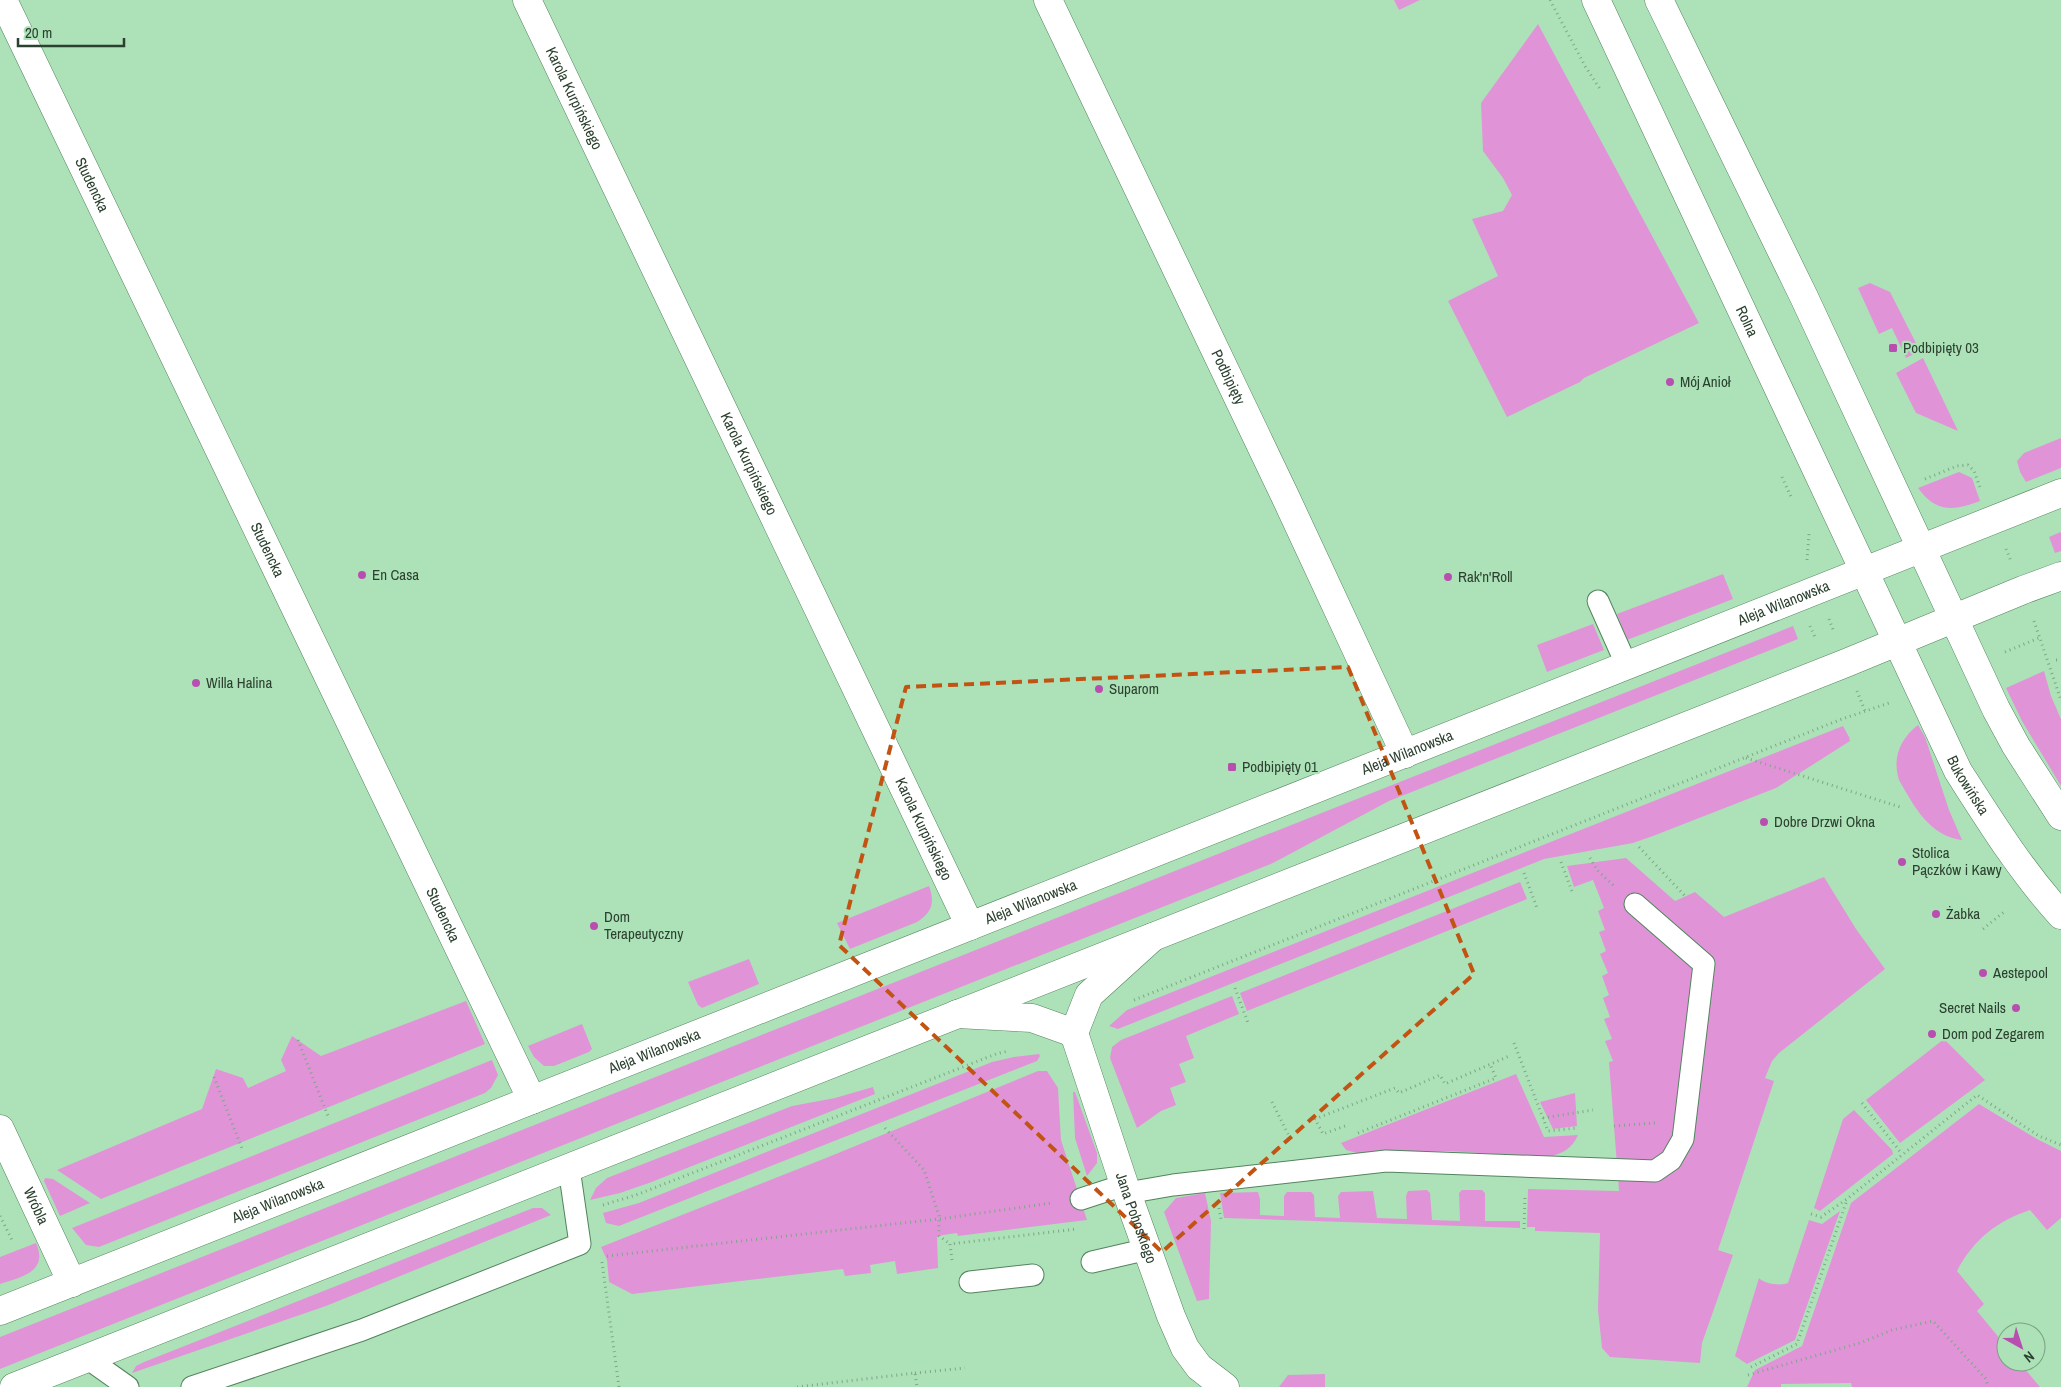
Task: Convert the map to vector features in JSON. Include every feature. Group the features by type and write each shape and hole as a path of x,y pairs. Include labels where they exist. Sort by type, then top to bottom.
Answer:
{"street":[{"name":"Studencka","path":"3,0 532,1100"},
{"name":"Karola Kurpińskiego","path":"527,0 970,926"},
{"name":"Podbipięty","path":"1048,0 1285,496 1405,754"},
{"name":"Rolna","path":"1596,0 1897,642"},
{"path":"1659,0 1804,297 1996,709 2016,746 2061,816"},
{"name":"Aleja Wilanowska","path":"0,1312 2061,493"},
{"path":"14,1387 2061,576"},
{"name":"Bukowińska","path":"1897,642 1958,771 2028,876 2061,915"},
{"path":"958,1014 1032,1018 1074,1033 1089,995 1153,937"},
{"name":"Jana Pohoskiego","path":"1074,1033 1171,1316 1185,1348 1199,1367 1225,1387"},
{"name":"Wróbla","path":"0,1129 72,1283"}],"lane":[{"path":"1598,601 1627,666"},
{"path":"1081,1199 1126,1189 1386,1161 1655,1171 1672,1160 1683,1139 1704,964 1635,904"},
{"path":"192,1387 362,1330 580,1244 569,1168"},
{"path":"1092,1262 1148,1249"},
{"path":"970,1282 1033,1275"},
{"path":"87,1358 128,1387"}],"path":[{"path":"1921,481 1958,466 1968,466 1974,470 1984,495"},
{"path":"1807,564 1809,531"},
{"path":"2034,619 2061,700"},
{"path":"2002,654 2039,638"},
{"path":"2056,660 2061,660"},
{"path":"1860,697 1865,711"},
{"path":"1131,1001 1892,702"},
{"path":"1746,758 1900,807"},
{"path":"1639,847 1685,896"},
{"path":"1590,858 1597,870 1635,904"},
{"path":"1560,862 1572,894"},
{"path":"1524,873 1537,908"},
{"path":"1983,928 2004,912"},
{"path":"1235,988 1248,1023"},
{"path":"298,1040 328,1116"},
{"path":"1514,1043 1548,1131 1577,1128"},
{"path":"595,1207 636,1195 996,1054 1013,1050"},
{"path":"1345,1126 1323,1134 1315,1119 1396,1088 1399,1093 1440,1075 1445,1084 1509,1056"},
{"path":"1356,1133 1496,1078 1490,1064"},
{"path":"214,1076 243,1150"},
{"path":"1811,1214 1821,1217 1847,1199 1977,1095 2039,1136 2061,1145"},
{"path":"1272,1102 1294,1146"},
{"path":"1862,1103 1902,1154"},
{"path":"1543,1118 1594,1110"},
{"path":"1614,1126 1661,1123"},
{"path":"885,1128 924,1170 939,1220 939,1236 950,1244 1080,1228"},
{"path":"1524,1228 1525,1190"},
{"path":"619,1387 601,1256 939,1220 1081,1199"},
{"path":"1751,1367 1797,1344 1847,1199"},
{"path":"0,1216 13,1242"},
{"path":"950,1244 953,1268"},
{"path":"1748,1375 1860,1343 1892,1330 1933,1322 1986,1379 1988,1387"},
{"path":"797,1387 965,1368"},
{"path":"916,1374 917,1387"}],"highlighted area":[{"path":"1348,667 1474,974 1162,1252 839,945 906,687"}],"shaded area":[{"path":"1394,0 1420,0 1399,10"},
{"path":"1538,24 1699,323 1507,417 1448,301 1498,276 1472,219 1503,211 1512,195 1503,178 1483,151 1481,103"},
{"path":"1870,283 1890,292 1920,351 1906,358 1892,328 1879,334 1858,288"},
{"path":"1923,358 1958,431 1916,413 1896,373"},
{"path":"2061,438 2061,468 2026,482 2020,472 2017,461 2024,453"},
{"path":"1959,472 1972,478 1980,501 1962,507 1946,508 1932,502 1918,488"},
{"path":"2061,532 2061,551 2055,553 2049,537"},
{"path":"1723,574 1733,599 1627,640 1617,614"},
{"path":"1593,624 1604,650 1547,672 1537,645"},
{"path":"1793,626 1798,639 1389,801 1273,863 0,1369 0,1337"},
{"path":"2044,671 2051,696 2061,719 2061,786 2022,721 2006,688"},
{"path":"1918,725 1925,737 1949,810 1962,840 1940,833 1932,826 1917,809 1899,780 1896,764 1899,750 1906,736"},
{"path":"1843,726 1850,741 1776,788 1633,843 1544,859 1118,1029 1109,1026 1127,1010"},
{"path":"1626,858 1675,901 1695,892 1724,917 1824,877 1856,929 1885,969 1779,1053 1772,1061 1765,1078 1774,1081 1718,1250 1733,1255 1702,1343 1700,1363 1610,1357 1602,1348 1598,1310 1600,1233 1535,1231 1535,1227 1527,1227 1528,1189 1619,1191 1609,1062 1613,1061 1605,1041 1612,1039 1604,1019 1610,1017 1603,998 1609,995 1602,976 1608,973 1600,954 1606,951 1599,932 1605,930 1598,911 1604,908 1593,880 1574,887 1567,866"},
{"path":"1520,882 1527,899 1247,1011 1240,993"},
{"path":"929,886 932,902 926,915 917,922 850,949 837,923"},
{"path":"749,959 759,984 702,1008 698,1005 688,982"},
{"path":"1232,996 1239,1014 1186,1036 1194,1058 1179,1064 1186,1082 1170,1088 1176,1105 1161,1111 1137,1128 1110,1058 1112,1047 1121,1040"},
{"path":"466,1001 485,1044 101,1199 57,1170 202,1109 216,1069 243,1078 248,1088 286,1071 281,1060 292,1036 321,1056"},
{"path":"582,1024 592,1049 589,1052 554,1066 544,1066 534,1057 528,1046"},
{"path":"1944,1039 1985,1080 1900,1143 1866,1100"},
{"path":"1039,1054 1040,1056 1037,1061 619,1226 606,1223 603,1213 639,1203 992,1062"},
{"path":"492,1060 498,1075 491,1088 485,1093 99,1247 86,1245 72,1228"},
{"path":"1038,1071 1047,1071 1058,1088 1061,1140 1087,1220 958,1236 957,1233 937,1236 938,1268 897,1274 895,1261 870,1265 871,1273 845,1276 843,1269 632,1294 609,1282 607,1260 601,1247 826,1158"},
{"path":"1516,1074 1544,1137 1578,1135 1573,1144 1566,1150 1549,1157 1448,1151 1357,1153 1346,1150 1341,1143"},
{"path":"873,1087 875,1094 649,1183 620,1193 590,1200 596,1188 607,1178 792,1106 835,1098"},
{"path":"1073,1092 1075,1092 1097,1153 1097,1163 1087,1176 1075,1138"},
{"path":"1575,1093 1577,1126 1553,1129 1540,1102"},
{"path":"1979,1104 2037,1139 2061,1151 2061,1218 2047,1230 2030,1210 2007,1220 1978,1241 1957,1271 1984,1304 1977,1311 1996,1334 1996,1372 2027,1372 2040,1387 1852,1387 1851,1383 1781,1384 1781,1387 1747,1387 1755,1370 1802,1346 1851,1203"},
{"path":"1854,1110 1892,1150 1893,1154 1820,1211 1814,1208 1843,1119"},
{"path":"45,1178 53,1179 90,1203 60,1216 44,1181"},
{"path":"1427,1190 1430,1193 1432,1220 1460,1221 1459,1193 1462,1190 1482,1190 1485,1193 1485,1221 1520,1221 1520,1228 1224,1218 1220,1193 1258,1192 1260,1215 1284,1216 1284,1196 1287,1192 1311,1192 1314,1195 1315,1217 1340,1218 1338,1196 1341,1192 1373,1191 1377,1218 1407,1219 1406,1196 1408,1191"},
{"path":"1205,1193 1211,1221 1209,1299 1197,1301 1164,1212 1176,1198"},
{"path":"533,1208 542,1208 551,1215 326,1306 132,1373 136,1366 144,1362"},
{"path":"1840,1211 1795,1340 1747,1364 1735,1356 1759,1278 1773,1284 1788,1283 1809,1220 1822,1224"},
{"path":"36,1243 39,1261 36,1267 24,1276 0,1284 0,1257"},
{"path":"1325,1374 1325,1387 1279,1387 1288,1375"}],"place":[{"name":"Podbipięty 03","path":"1893,348"},
{"name":"Mój Anioł","path":"1670,382"},
{"name":"En Casa","path":"362,575"},
{"name":"Rak'n'Roll","path":"1448,577"},
{"name":"Willa Halina","path":"196,683"},
{"name":"Suparom","path":"1099,689"},
{"name":"Podbipięty 01","path":"1232,767"},
{"name":"Dobre Drzwi Okna","path":"1764,822"},
{"name":"Stolica Pączków i Kawy","path":"1902,862"},
{"name":"Żabka","path":"1936,914"},
{"name":"Dom Terapeutyczny","path":"594,926"},
{"name":"Aestepool","path":"1983,973"},
{"name":"Secret Nails","path":"2016,1008"},
{"name":"Dom pod Zegarem","path":"1932,1034"}]}
